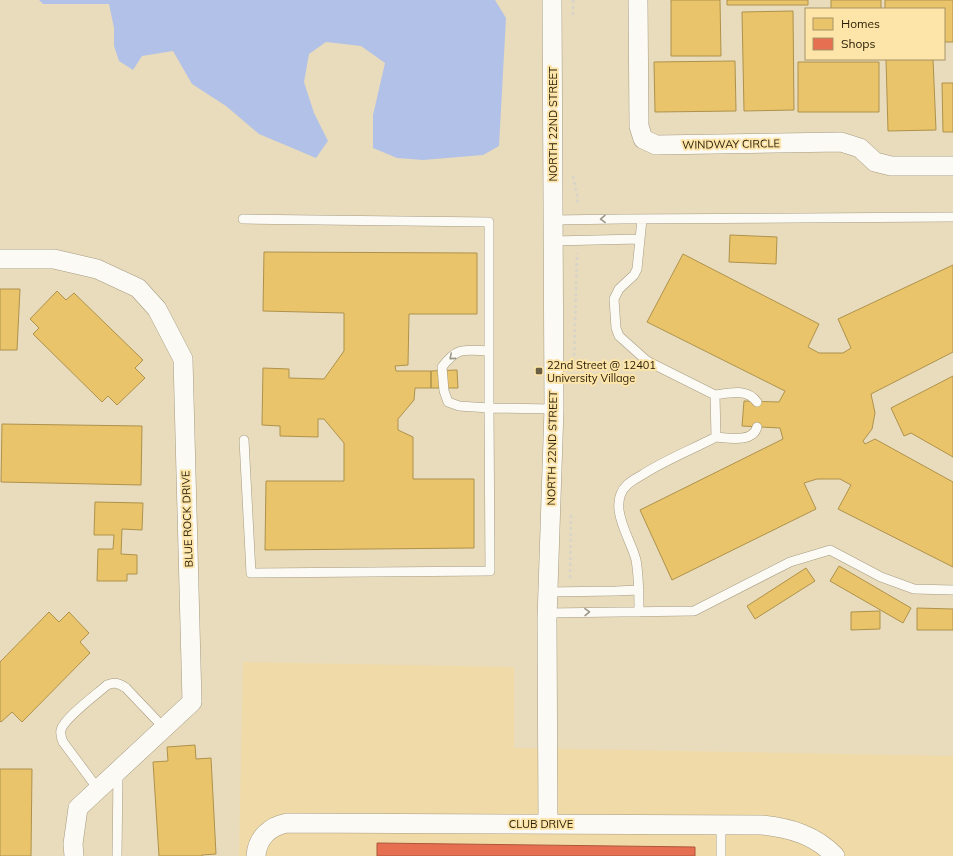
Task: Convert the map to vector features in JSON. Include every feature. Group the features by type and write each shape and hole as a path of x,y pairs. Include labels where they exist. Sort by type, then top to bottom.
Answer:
{"street":[{"name":"NORTH 22ND STREET","path":"548,824 548,592 554,409 552,0"},
{"name":"WINDWAY CIRCLE","path":"638,0 639,126 643,139 656,146 841,142 860,148 875,162 891,166 953,166"},
{"name":"BLUE ROCK DRIVE","path":"0,259 62,261 97,269 138,288 157,309 183,359 192,702 78,808 73,844 74,856"},
{"name":"CLUB DRIVE","path":"256,856 264,835 278,825 287,823 762,825 779,827 811,837 827,848 835,856"}],"lane":[{"path":"553,220 953,217"},
{"path":"243,219 489,222 490,570 251,573 244,440"},
{"path":"642,219 637,268 634,275 619,289 614,299 616,328 619,336 647,361 715,395 731,392 744,392 753,396 758,402"},
{"path":"553,241 639,239"},
{"path":"489,351 468,350 456,352 442,367 444,391 448,402 459,406 489,408 554,409"},
{"path":"715,395 716,438"},
{"path":"639,612 639,590 636,560 620,517 619,509 620,498 624,489 627,485 650,470 716,438 740,439 749,436 756,431 757,427"},
{"path":"548,613 694,610 790,562 830,550 881,577 914,589 953,590"},
{"path":"548,592 616,592 639,590"},
{"path":"98,790 60,736 61,729 66,721 107,686 113,683 120,684 126,688 164,728"},
{"path":"117,856 118,771"},
{"path":"721,824 721,856"}],"shaded area":[{"path":"243,662 514,667 514,748 953,756 953,856 239,856"}],"water":[{"path":"39,0 495,0 506,18 499,146 483,155 423,160 397,158 373,148 373,115 385,63 361,46 326,42 309,54 304,82 314,113 328,141 316,158 259,134 226,106 192,84 173,51 142,56 133,70 119,61 114,46 114,28 109,4 43,4"}],"building: Homes":[{"path":"671,0 720,0 721,56 671,56"},
{"path":"727,0 808,0 808,5 727,5"},
{"path":"831,0 881,0 881,8 831,8"},
{"path":"885,0 953,0 953,42 945,42 945,8 885,8"},
{"path":"793,11 794,110 744,111 742,12"},
{"path":"886,60 933,60 936,130 888,131"},
{"path":"735,61 736,111 655,112 654,62"},
{"path":"798,62 879,62 879,112 798,112"},
{"path":"942,83 953,83 953,132 943,132"},
{"path":"730,235 777,237 776,264 729,262"},
{"path":"264,252 477,253 477,314 409,314 408,365 395,366 396,371 431,371 431,388 415,388 414,400 398,419 398,430 413,437 413,479 474,479 474,548 265,550 266,481 344,481 344,443 324,419 318,419 318,437 280,436 280,426 262,425 263,368 289,369 289,378 324,379 344,351 344,313 263,311"},
{"path":"683,254 819,324 808,347 819,353 843,353 851,348 838,319 953,265 953,352 871,394 875,413 872,429 863,441 865,444 875,439 953,482 953,567 838,509 851,485 840,479 817,479 804,483 816,509 672,580 640,510 783,439 780,428 742,426 744,401 779,402 785,391 647,322"},
{"path":"0,289 20,289 17,350 0,350"},
{"path":"57,291 66,300 74,293 143,360 135,368 145,378 117,405 108,396 102,402 33,334 39,328 30,319"},
{"path":"457,370 458,388 431,388 431,371"},
{"path":"953,376 953,457 911,433 904,436 891,408"},
{"path":"2,424 142,426 141,485 1,482"},
{"path":"95,502 143,503 142,530 122,529 121,554 137,555 137,574 127,574 127,581 97,581 98,549 113,549 114,535 94,535"},
{"path":"839,566 911,608 903,623 830,581"},
{"path":"806,568 815,581 755,619 747,606"},
{"path":"917,608 953,609 953,630 917,630"},
{"path":"880,611 880,629 851,630 851,612"},
{"path":"49,612 59,622 69,612 89,633 80,642 90,653 22,722 12,712 1,722 0,662"},
{"path":"195,745 196,759 211,758 216,854 202,856 159,856 153,762 168,761 167,747"},
{"path":"0,769 32,769 31,856 0,856"}],"building: Shops":[{"path":"377,843 695,847 695,856 377,856"}],"place":[{"name":"22nd Street @ 12401 University Village","path":"539,371"}]}
